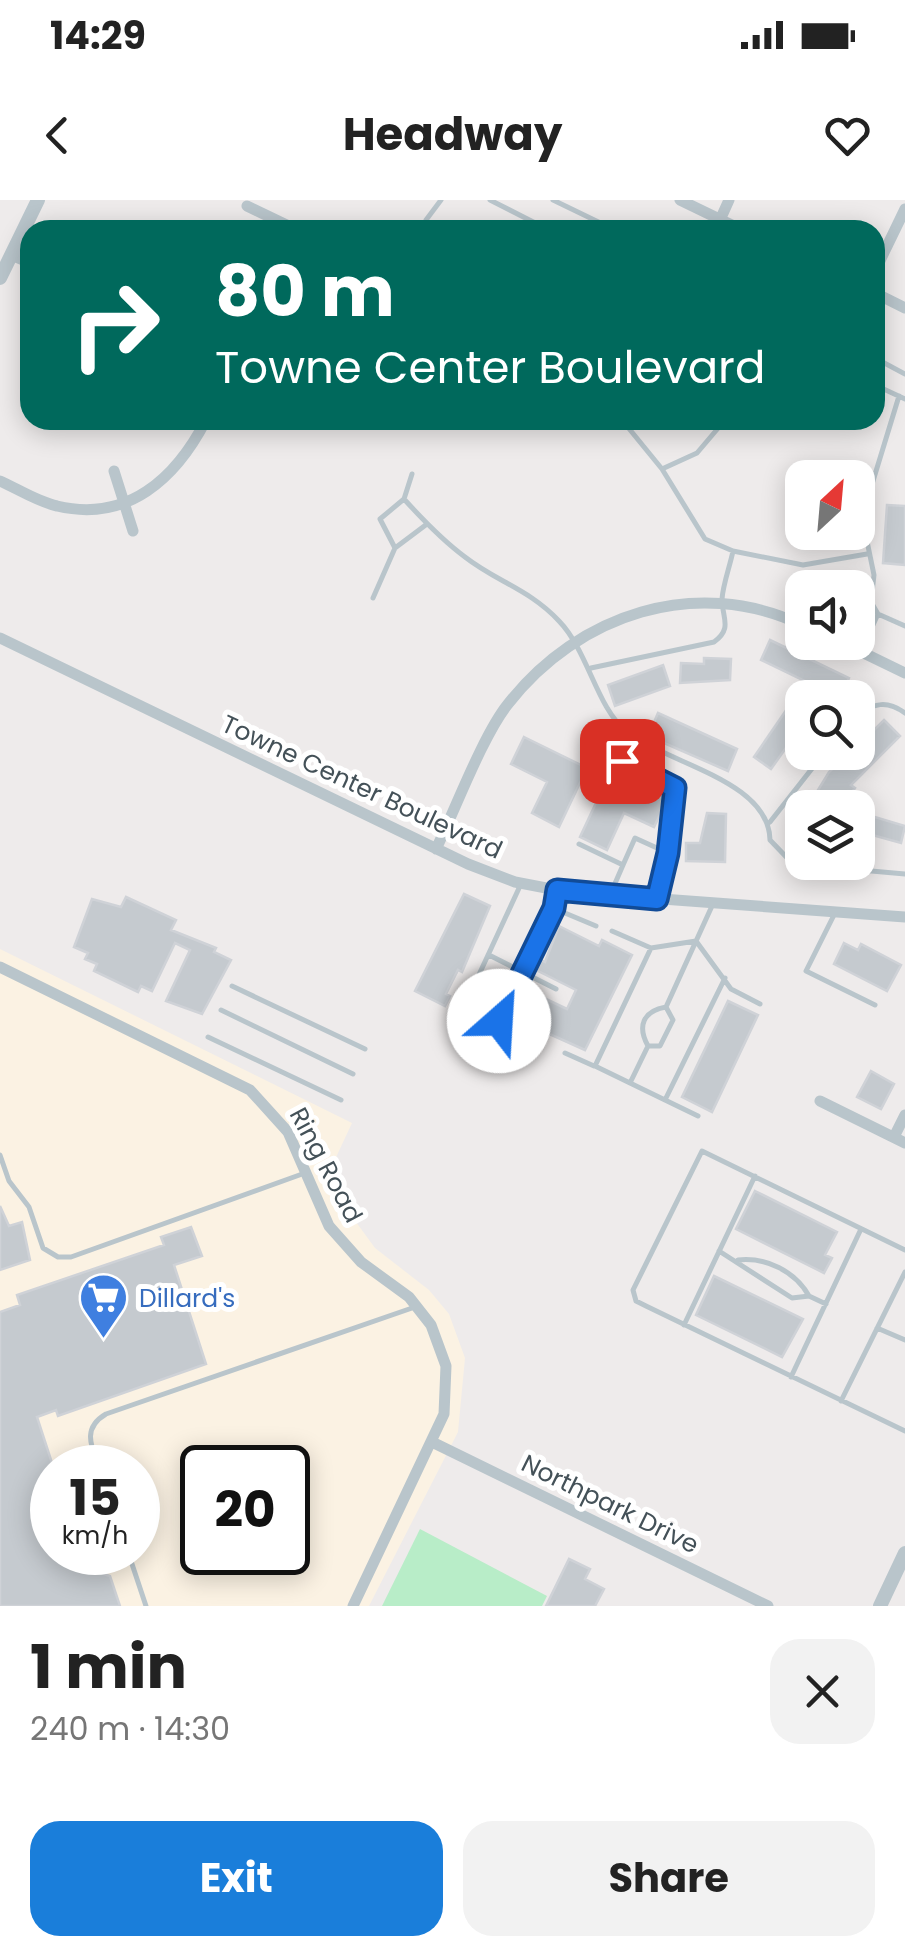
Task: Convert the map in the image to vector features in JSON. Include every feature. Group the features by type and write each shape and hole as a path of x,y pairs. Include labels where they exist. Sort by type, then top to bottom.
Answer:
{"street":[{"path":"680,200 720,220 729,200"},
{"path":"247,206 276,220"},
{"path":"885,250 905,209"},
{"path":"0,278 20,238"},
{"path":"12,255 20,259"},
{"path":"0,481 55,506 90,510 123,502 158,486 186,458 201,430"},
{"path":"114,471 133,530"},
{"path":"436,849 506,706 562,649 615,619 672,603 722,601 785,620"},
{"name":"Towne Center Boulevard","path":"0,638 436,849 520,883 610,895 905,917"},
{"path":"875,659 905,673"},
{"name":"Ring Road","path":"2,972 241,1084 282,1123 322,1214 350,1251 418,1306 432,1325 446,1366 446,1404 432,1442 353,1606"},
{"path":"820,1101 899,1140 905,1115"},
{"name":"Northpark Drive","path":"432,1442 768,1606"},
{"path":"880,1606 905,1553"}],"lane":[{"path":"490,200 529,220"},
{"path":"553,200 594,220"},
{"path":"902,397 862,517 874,574 871,602 878,614 905,626"},
{"path":"630,430 662,469 705,539 733,551 803,565 867,554"},
{"path":"662,469 698,453 717,430"},
{"path":"396,548 380,519 404,499 412,474"},
{"path":"404,499 466,559 531,593 577,640 622,729 664,755 730,784 764,810 770,822 770,840 793,864 905,874"},
{"path":"373,598 396,548 427,524"},
{"path":"591,668 714,642 724,635 728,621 722,601 733,551"},
{"path":"875,620 878,614"},
{"path":"875,705 905,712"},
{"path":"622,761 675,788 668,853 657,899"},
{"path":"770,822 811,770"},
{"path":"610,895 635,838 668,853"},
{"path":"580,844 623,865"},
{"path":"464,1008 520,883"},
{"path":"499,1021 554,908 557,890"},
{"path":"666,1007 713,903"},
{"path":"554,908 596,926"},
{"path":"835,912 806,971 876,1005"},
{"path":"612,931 651,948 696,941"},
{"path":"696,941 731,989 760,1004"},
{"path":"595,1066 651,948"},
{"path":"489,956 556,990"},
{"path":"665,1100 725,978"},
{"path":"232,986 365,1049"},
{"path":"648,1046 660,1046 670,1034 674,1020 666,1007"},
{"path":"648,1046 641,1033 644,1018 652,1010 666,1007"},
{"path":"220,1010 353,1074"},
{"path":"208,1037 341,1100"},
{"path":"630,1083 648,1046"},
{"path":"565,1053 698,1116"},
{"path":"905,1250 702,1151 633,1295 684,1324 905,1430"},
{"path":"0,1155 9,1181 28,1206 44,1248 58,1258 72,1257 305,1173"},
{"path":"684,1324 755,1176"},
{"path":"791,1377 861,1229"},
{"path":"718,1251 738,1260 750,1275 792,1298 809,1296 826,1304"},
{"path":"738,1260 757,1258 800,1279 809,1296"},
{"path":"841,1401 905,1272"},
{"path":"93,1445 90,1434 101,1416 418,1306"},
{"path":"877,1328 905,1340"},
{"path":"136,1575 146,1606"}],"shaded area":[{"path":"0,949 352,1123 331,1168 337,1196 375,1248 429,1290 449,1314 465,1358 458,1432 369,1606 0,1606"}],"green space":[{"path":"420,1529 547,1596 542,1606 382,1606"}],"building":[{"path":"887,505 905,506 905,565 883,563"},
{"path":"770,640 785,647 785,660 812,660 849,678 803,680 761,660"},
{"path":"704,658 731,659 730,680 680,683 681,663 704,664"},
{"path":"663,665 670,686 615,706 608,685"},
{"path":"785,712 785,749 771,769 754,757"},
{"path":"658,713 737,749 728,771 648,736"},
{"path":"884,720 900,736 875,761 875,729"},
{"path":"524,737 587,768 559,827 532,813 547,782 511,764"},
{"path":"866,770 851,785 854,790 818,790 829,772"},
{"path":"610,773 667,800 654,827 624,813 607,850 580,837"},
{"path":"707,813 726,814 725,862 686,861 686,843 700,843"},
{"path":"875,817 905,826 901,843 875,836"},
{"path":"464,894 490,906 462,972 458,970 446,994 450,996 445,1006 415,991"},
{"path":"126,897 176,920 171,930 216,948 214,952 231,960 202,1014 166,1001 190,950 175,943 152,991 141,986 138,992 94,971 97,964 85,959 88,953 74,947 92,899 121,907"},
{"path":"559,926 599,946 602,940 632,955 585,1050 545,1032 536,1050 505,1035 526,1002 522,1000 527,990 567,1009 576,990 536,970 541,960 545,962"},
{"path":"844,943 858,950 861,944 901,965 887,991 834,964"},
{"path":"728,1001 758,1015 712,1112 682,1097"},
{"path":"871,1071 894,1084 881,1109 857,1097"},
{"path":"755,1191 837,1232 825,1255 832,1258 824,1273 736,1229"},
{"path":"0,1206 9,1226 22,1222 30,1260 0,1270"},
{"name":"Dillard's","path":"191,1227 202,1256 174,1265 206,1364 58,1416 56,1410 37,1417 46,1445 30,1445 30,1575 110,1576 120,1606 0,1606 0,1312 20,1305 17,1295 164,1245 161,1237"},
{"path":"714,1276 803,1319 782,1357 696,1315"},
{"path":"569,1559 590,1569 585,1579 604,1589 595,1606 546,1606"}],"place":[{"name":"Dillard's","path":"104,1340"}],"route":[{"path":"499,1021 554,908 557,890 657,899 668,853 675,788 622,761"}]}
